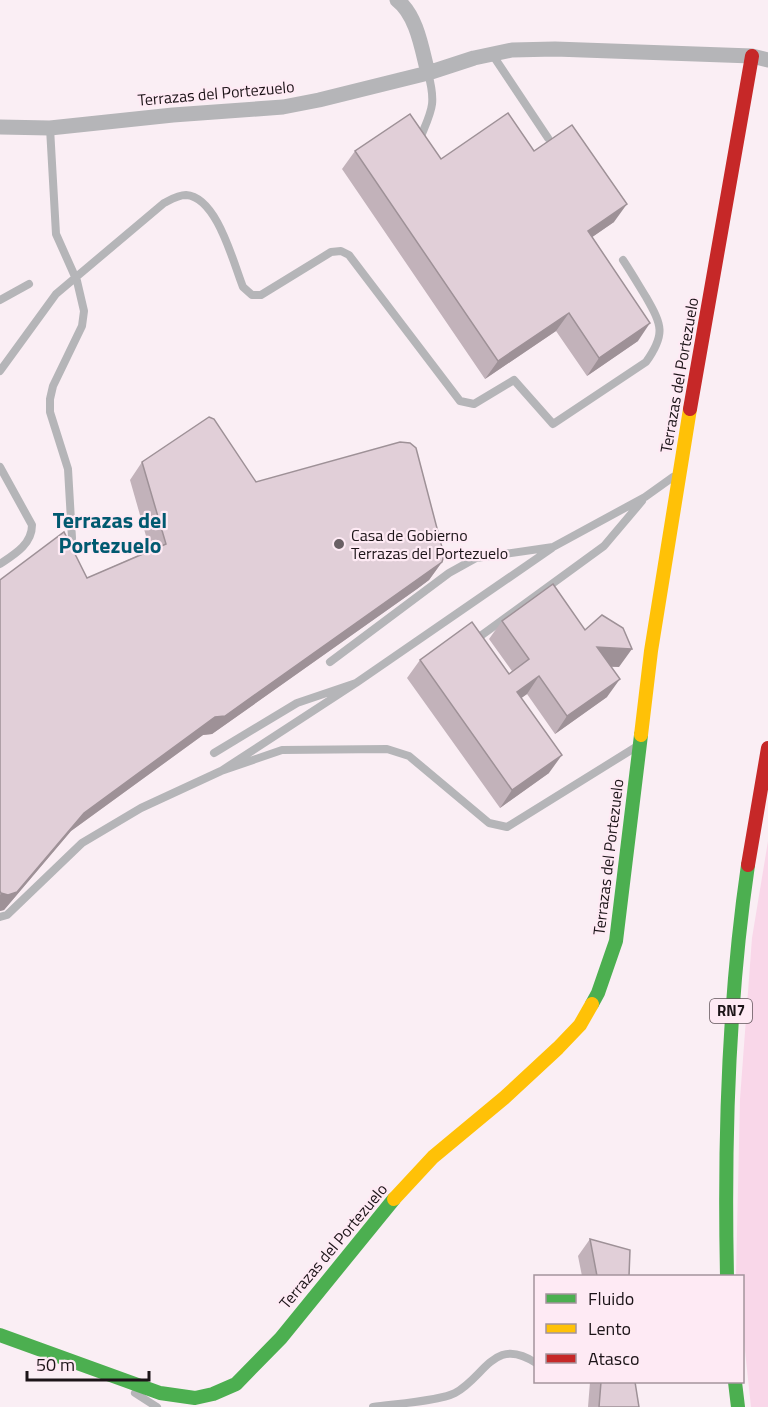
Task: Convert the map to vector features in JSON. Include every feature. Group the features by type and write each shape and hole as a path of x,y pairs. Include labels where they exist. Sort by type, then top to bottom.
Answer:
{"main road":[{"name":"Terrazas del Portezuelo","path":"0,1335 160,1393 195,1398 213,1394 236,1384 281,1338 380,1215 433,1157 504,1098 580,1025 598,993 616,941 651,651 679,473 761,57"},
{"name":"RN7","path":"727,1275 725,1175 732,1000 756,810 768,748"},
{"path":"735,1383 738,1407"}],"street":[{"path":"396,0 408,13 414,26 429,73"},
{"name":"Terrazas del Portezuelo","path":"0,127 50,128 173,115 283,107 429,73 455,63 492,54 532,48 761,57"}],"lane":[{"path":"492,54 548,138"},
{"path":"417,146 433,107 434,94 429,73"},
{"path":"50,128 56,234 75,276 84,311 82,326 53,386 50,399 50,412 68,469 72,538"},
{"path":"0,371 56,294 164,203 183,195 198,199 212,212 243,287 252,295 261,295 331,252 341,251 349,255 460,401 474,404 514,380 553,424 646,362 656,348 660,327 659,319 623,260"},
{"path":"0,300 29,284"},
{"path":"0,467 32,525 32,534 28,542 0,564"},
{"path":"221,771 356,683 553,547 645,497 679,473"},
{"path":"474,641 604,546 645,497"},
{"path":"330,662 449,573 476,558 553,547"},
{"path":"214,753 297,703 356,683"},
{"path":"0,917 7,915 82,843 141,808 221,771 282,750 387,749 409,756 489,822 507,827 640,744"},
{"path":"373,1407 455,1393 494,1357 510,1353 534,1361"},
{"path":"106,1374 156,1407"}],"shaded area":[{"path":"768,841 768,1407 751,1407 744,1341 744,1275 736,1275 740,1099 752,938"}],"building":[{"path":"508,113 534,151 572,125 627,204 588,231 650,323 599,358 569,313 498,361 355,151 410,114 441,159"},
{"path":"209,417 214,419 256,482 400,442 410,443 416,448 444,555 442,562 225,716 215,717 84,813 17,892 8,895 1,893 0,580 64,532 87,578 166,544 142,462"},
{"path":"553,584 585,630 602,615 623,628 632,649 597,647 620,679 567,716 539,676 517,692 562,755 512,790 420,660 472,622 509,674 529,659 502,621"},
{"path":"590,1239 630,1250 629,1275 597,1275"},
{"path":"601,1383 635,1383 639,1407 599,1407"}],"traffic: fast":[{"path":"592,1004 616,941 641,735"},
{"path":"727,1275 726,1173 729,1070 736,967 748,865"},
{"path":"0,1335 160,1393 195,1398 213,1394 236,1384 281,1338 394,1199"},
{"path":"735,1383 738,1407"}],"traffic: slow":[{"path":"641,735 651,651 690,409"},
{"path":"394,1199 433,1157 504,1098 558,1048 580,1025 592,1004"}],"traffic: jam":[{"path":"690,409 752,56"},
{"path":"748,865 768,748"}],"place":[{"name":"Casa de Gobierno Terrazas del Portezuelo","path":"339,544"}],"district":[{"name":"Terrazas del Portezuelo","path":"110,532"}]}
